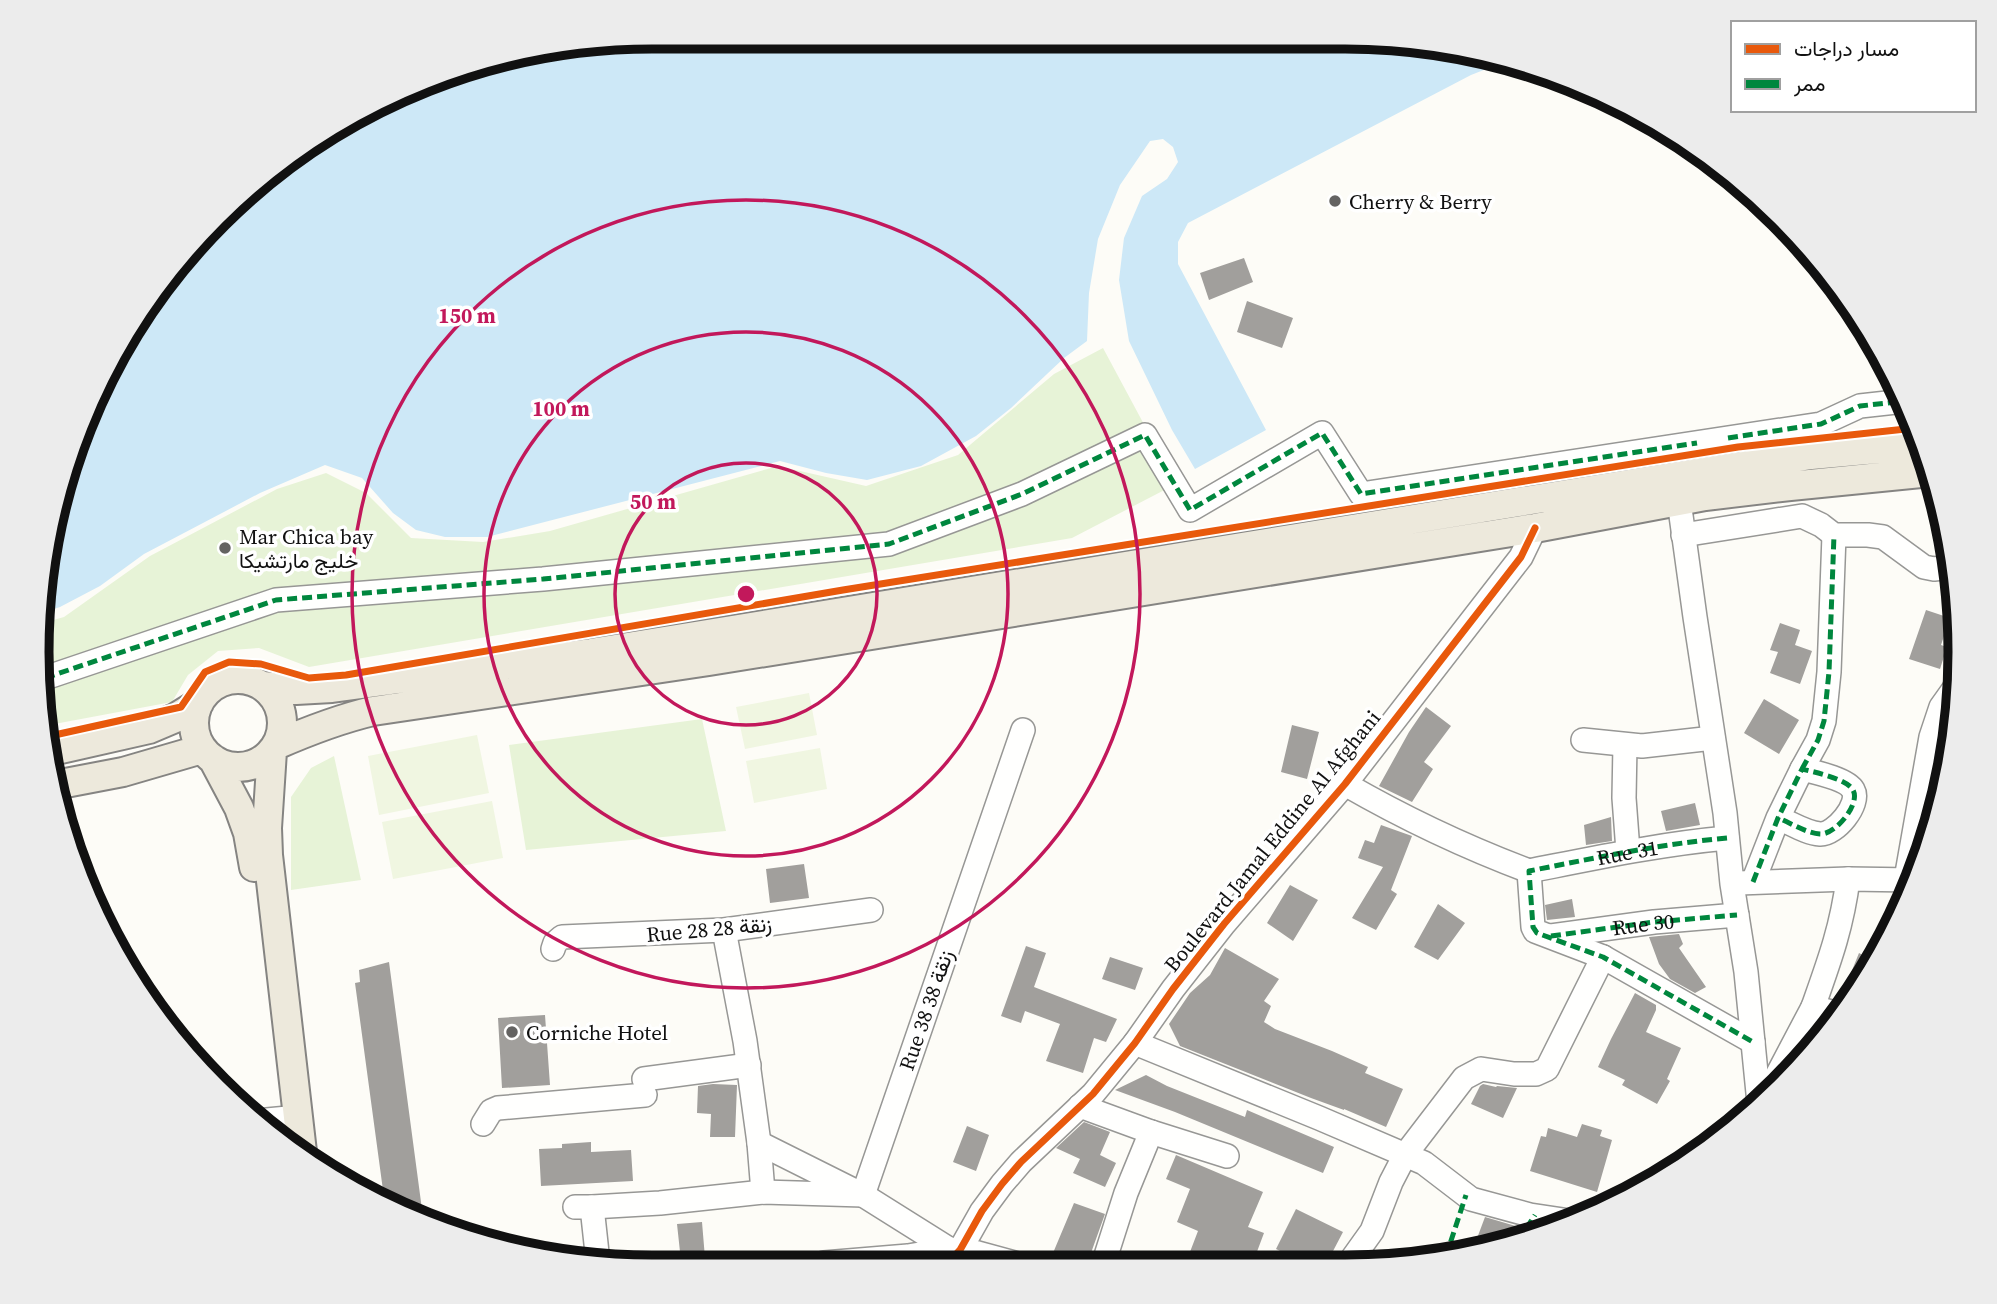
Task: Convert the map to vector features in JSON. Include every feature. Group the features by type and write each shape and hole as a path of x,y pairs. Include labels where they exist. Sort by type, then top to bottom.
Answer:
{"main road":[{"path":"263,686 296,690 332,688 591,653 1747,465 1811,455 1911,446"},
{"path":"274,748 328,723 373,710 709,661 1535,528 1679,501 1790,485 1920,473"},
{"path":"64,783 208,754 225,765 251,765 263,760 274,748 282,730 282,713 275,698 263,686 249,679 234,678 220,682 208,691 199,703 194,718 196,734 208,754 239,808 248,833 275,1002 290,1131"},
{"path":"57,750 149,729 175,718 199,703"},
{"path":"274,748 267,828 268,855 301,1141"}],"street":[{"path":"50,676 276,600 543,579 889,544 1022,494 1145,435 1190,510 1322,433 1361,494 1821,424 1860,407 1894,402"},
{"path":"1679,501 1727,838 1742,883"},
{"path":"1683,535 1802,516 1834,535 1883,537 1924,567 1942,568"},
{"name":"Boulevard Jamal Eddine Al Afghani","path":"952,1254 1014,1169 1093,1094 1135,1043 1224,924 1345,784 1521,556 1535,528"},
{"path":"1758,1091 1746,972 1737,915 1742,883 1818,740 1824,721 1829,672 1834,535"},
{"path":"1914,851 1931,737 1946,700"},
{"name":"Rue 38 زنقة 38","path":"863,1195 1023,730"},
{"path":"1583,740 1643,746 1713,738"},
{"path":"1625,745 1624,798 1628,851"},
{"path":"1778,818 1812,832 1825,834 1839,825 1850,810 1854,800 1851,788 1826,775 1802,769"},
{"path":"1345,784 1472,849 1529,871 1533,927 1537,933 1603,957 1753,1042"},
{"name":"Rue 31","path":"1529,871 1628,851 1727,838"},
{"path":"1781,1068 1813,1007 1835,948 1848,879"},
{"path":"1742,883 1904,879"},
{"name":"Rue 28 زنقة 28","path":"553,949 562,937 724,930 871,910"},
{"name":"Rue 30","path":"1548,937 1654,922 1737,915"},
{"path":"724,930 749,1065 763,1192"},
{"path":"1355,1255 1372,1231 1405,1155 1464,1078 1481,1069 1536,1074 1547,1069 1603,957"},
{"path":"1813,1007 1829,1011"},
{"path":"1135,1043 1424,1163 1471,1199 1552,1218"},
{"path":"484,1124 491,1111 498,1108 645,1087 749,1065"},
{"path":"1080,1106 1227,1156"},
{"path":"1106,1255 1126,1193 1151,1132"},
{"path":"759,1143 863,1195 952,1254"},
{"path":"595,1252 583,1207 660,1203 763,1192 863,1195"},
{"path":"930,1255 952,1254"}],"green space":[{"path":"1103,348 1176,484 1072,538 309,667 259,648 218,651 188,675 172,702 53,724 50,691 50,621 64,617 150,556 277,489 326,473 366,493 411,538 483,542 550,531 778,466 866,486 958,455 1054,374"},
{"path":"809,693 817,735 745,749 736,707"},
{"path":"702,719 726,831 526,850 509,745"},
{"path":"477,735 489,793 379,815 368,756"},
{"path":"820,748 827,789 754,803 746,761"},
{"path":"334,756 361,880 291,890 291,797 311,768"},
{"path":"492,801 503,858 393,879 382,822"}],"water":[{"path":"652,49 1345,49 1424,54 1490,67 1188,223 1178,242 1178,264 1266,430 1195,469 1172,430 1129,341 1087,341 976,436 921,466 867,480 780,461 487,537 445,537 416,530 393,513 362,478 325,465 260,493 144,554 100,586 50,610 54,573 81,458 111,385 130,350 174,285 199,254 254,199 317,151 385,111 458,81 573,54"}],"pier":[{"path":"1163,139 1173,147 1178,162 1167,179 1142,196 1124,238 1119,280 1129,341 1087,341 1089,293 1098,239 1120,185 1150,141"}],"building":[{"path":"1244,258 1253,282 1209,300 1200,273"},
{"path":"1247,301 1293,318 1282,348 1237,332"},
{"path":"1926,610 1947,617 1947,626 1941,645 1947,647 1940,669 1909,659"},
{"path":"1780,623 1800,630 1795,645 1812,651 1800,684 1770,673 1778,652 1770,650"},
{"path":"1764,699 1799,720 1779,754 1744,733"},
{"path":"1426,707 1451,726 1424,762 1433,769 1412,802 1379,786"},
{"path":"1292,725 1319,732 1307,779 1281,772"},
{"path":"1695,803 1700,825 1666,831 1661,811"},
{"path":"1611,817 1612,841 1586,845 1584,825"},
{"path":"1381,825 1412,836 1391,890 1397,894 1376,930 1352,918 1383,867 1358,858 1365,840 1374,843"},
{"path":"804,864 809,898 770,903 766,869"},
{"path":"1290,885 1318,900 1293,941 1267,923"},
{"path":"1572,899 1575,917 1547,920 1545,905"},
{"path":"1438,904 1465,923 1438,960 1414,947"},
{"path":"1679,934 1683,944 1679,948 1706,987 1695,993 1670,979 1659,964 1649,937"},
{"path":"1026,946 1046,953 1034,987 1117,1019 1106,1042 1094,1038 1083,1073 1046,1061 1060,1024 1025,1011 1021,1023 1001,1016"},
{"path":"1225,948 1279,979 1264,1001 1271,1006 1264,1022 1368,1067 1365,1073 1403,1089 1386,1127 1180,1046 1169,1024 1190,993 1210,975"},
{"path":"1859,953 1865,956 1844,989"},
{"path":"1110,957 1143,968 1135,990 1102,979"},
{"path":"389,962 422,1209 383,1192 355,983 360,982 359,970"},
{"path":"1635,993 1656,1005 1646,1032 1681,1048 1667,1079 1670,1081 1657,1104 1622,1085 1625,1080 1598,1067"},
{"path":"545,1015 550,1085 502,1088 498,1018"},
{"path":"1146,1075 1245,1117 1247,1110 1334,1147 1323,1173 1115,1090"},
{"path":"1483,1084 1517,1088 1503,1118 1471,1104"},
{"path":"737,1085 735,1137 710,1137 711,1114 697,1113 698,1086"},
{"path":"1084,1122 1110,1132 1100,1155 1116,1163 1105,1187 1073,1173 1080,1159 1056,1148"},
{"path":"1582,1124 1602,1130 1600,1136 1612,1140 1597,1192 1530,1171 1541,1136 1546,1137 1548,1128 1577,1137"},
{"path":"967,1126 989,1135 976,1171 953,1162"},
{"path":"591,1142 591,1152 631,1150 633,1181 541,1186 539,1149"},
{"path":"1176,1155 1263,1192 1248,1227 1264,1233 1256,1255 1189,1255 1198,1231 1177,1222 1190,1189 1166,1179"},
{"path":"1074,1203 1105,1214 1090,1255 1053,1253"},
{"path":"1296,1209 1343,1232 1332,1253 1329,1252 1328,1255 1288,1255 1276,1249"},
{"path":"1485,1217 1519,1227 1518,1229 1476,1240"},
{"path":"702,1222 705,1255 680,1255 677,1224"},
{"path":"575,1246 576,1250 573,1250 561,1248"}],"marked path":[{"path":"1728,438 1821,424 1860,406 1894,402"},
{"path":"50,676 276,600 543,579 889,544 1022,494 1145,435 1190,510 1322,433 1361,494 1697,443"},
{"path":"1802,769 1818,740 1824,721 1829,672 1834,535"},
{"path":"1753,882 1778,818 1802,769 1837,779 1853,790 1853,803 1845,818 1826,833 1809,832 1778,818"},
{"path":"1727,838 1603,856 1529,871 1533,927 1537,933 1603,957 1753,1042"},
{"path":"1551,936 1654,922 1737,915"},
{"path":"1449,1245 1466,1195"},
{"path":"1528,1226 1535,1215"}],"cycle path":[{"path":"55,735 181,707 205,672 229,662 261,664 309,678 346,675 843,590 1738,447 1905,429"},
{"path":"955,1255 1002,1184 1021,1162 1093,1094 1135,1043 1224,924 1345,784 1521,557 1535,528"}],"place":[{"name":"Cherry & Berry","path":"1335,201"},
{"name":"Mar Chica bay خليج مارتشيكا","path":"225,548"},
{"name":"Corniche Hotel","path":"512,1032"}]}
